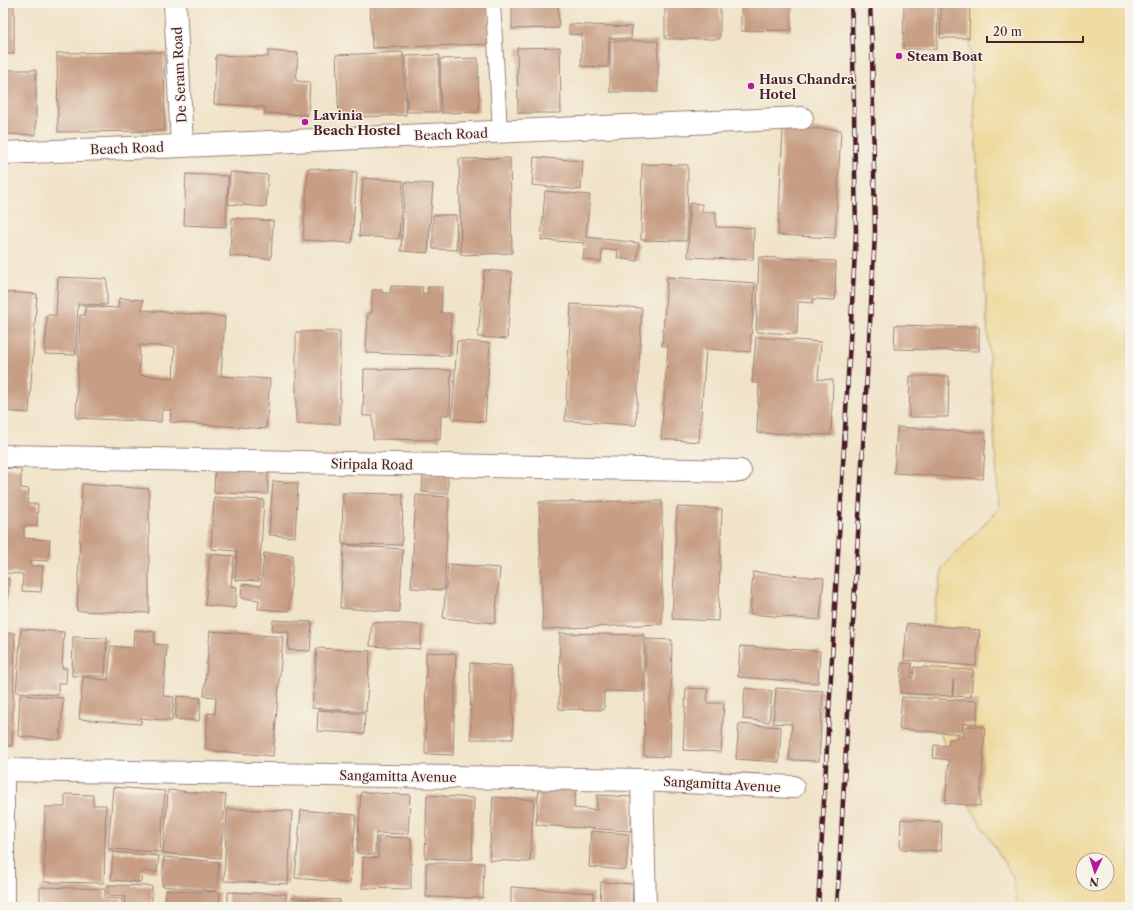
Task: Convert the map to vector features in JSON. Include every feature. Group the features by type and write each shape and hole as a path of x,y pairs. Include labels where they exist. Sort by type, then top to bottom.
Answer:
{"street":[{"name":"De Seram Road","path":"175,3 182,146"},
{"name":"Beach Road","path":"3,153 802,118"},
{"name":"Siripala Road","path":"3,456 740,471"},
{"name":"Sangamitta Avenue","path":"3,770 642,780 793,787"},
{"path":"3,770 3,907"},
{"path":"642,780 645,907"}],"lane":[{"path":"494,3 500,132"}],"sand":[{"path":"967,3 1130,3 1130,907 1017,907 1013,877 957,785 922,675 943,567 999,509"}],"building":[{"path":"3,3 14,3 14,54 3,54"},
{"path":"370,3 489,3 490,44 372,48"},
{"path":"512,3 558,3 559,28 512,29"},
{"path":"665,3 720,3 720,39 665,39"},
{"path":"741,3 791,3 791,30 741,31"},
{"path":"904,3 938,3 937,49 903,49"},
{"path":"941,3 970,3 969,38 940,38"},
{"path":"569,24 632,27 631,39 609,38 608,67 581,66 582,35 569,34"},
{"path":"610,41 658,41 658,92 610,92"},
{"path":"560,47 561,113 518,113 517,48"},
{"path":"268,51 298,53 296,81 310,82 308,115 265,113 265,107 214,104 216,55 268,57"},
{"path":"164,52 165,131 58,132 57,53"},
{"path":"403,52 406,115 339,118 336,55"},
{"path":"439,55 439,112 407,112 406,56"},
{"path":"478,58 479,112 441,113 440,59"},
{"path":"3,70 36,70 36,135 3,134"},
{"path":"783,127 841,130 835,238 778,235"},
{"path":"534,157 583,161 581,190 532,185"},
{"path":"510,158 512,253 461,255 459,159"},
{"path":"642,164 688,165 687,241 641,240"},
{"path":"308,168 357,172 352,243 303,240"},
{"path":"230,172 268,175 266,207 228,204"},
{"path":"186,174 228,176 226,227 184,225"},
{"path":"363,178 403,181 399,239 359,236"},
{"path":"405,182 433,184 428,253 401,251"},
{"path":"545,191 590,195 586,237 639,243 637,261 617,258 618,250 602,249 601,262 583,259 585,243 541,240"},
{"path":"690,203 702,204 702,212 716,212 716,227 754,228 753,260 688,257"},
{"path":"433,215 456,215 457,250 433,249"},
{"path":"232,218 273,221 271,259 230,256"},
{"path":"759,257 836,261 835,300 813,299 813,303 798,302 797,334 756,332"},
{"path":"484,270 512,272 507,339 478,337"},
{"path":"58,277 107,279 107,305 78,304 76,355 45,354 47,315 56,315"},
{"path":"667,277 755,283 750,352 706,349 699,442 661,439 668,346 662,346"},
{"path":"391,286 423,287 422,293 428,293 428,287 442,287 441,313 451,313 450,356 366,353 368,313 372,313 372,290 382,290 382,293 390,293"},
{"path":"3,292 37,294 29,413 3,411"},
{"path":"119,298 143,300 142,310 225,317 221,376 270,379 266,429 170,422 171,410 162,410 161,422 76,418 80,315 85,315 85,306 118,308","holes":["140,345 175,347 173,378 139,375"]},
{"path":"571,304 642,308 636,425 565,421"},
{"path":"895,325 979,327 979,351 894,349"},
{"path":"340,331 340,424 296,424 296,332"},
{"path":"756,337 821,342 818,379 833,380 831,435 757,433 759,383 752,383"},
{"path":"457,341 490,343 485,422 452,419"},
{"path":"364,369 451,370 450,415 441,415 440,440 373,439 373,416 363,416"},
{"path":"910,376 949,376 948,417 909,417"},
{"path":"897,427 986,433 983,479 894,473"},
{"path":"3,468 21,469 21,488 29,489 27,504 38,504 37,526 24,526 24,538 50,540 48,561 31,560 31,566 43,566 41,592 22,591 23,574 3,573 3,513 7,514 7,504 3,503"},
{"path":"215,468 268,470 268,494 214,493"},
{"path":"423,474 448,476 448,494 422,492"},
{"path":"273,481 298,483 295,537 269,535"},
{"path":"82,484 149,489 149,613 77,611"},
{"path":"343,493 403,494 402,545 342,544"},
{"path":"416,495 449,497 444,590 411,588"},
{"path":"214,497 264,500 259,581 235,580 237,551 211,549"},
{"path":"662,501 662,624 543,629 539,502"},
{"path":"677,507 722,509 718,621 672,619"},
{"path":"344,545 403,549 399,612 340,608"},
{"path":"264,553 293,555 289,611 258,609 259,600 241,598 242,584 261,586"},
{"path":"210,554 234,556 231,586 237,587 235,608 205,605"},
{"path":"448,564 500,568 495,623 443,618"},
{"path":"753,572 824,578 820,620 750,614"},
{"path":"3,578 9,579 6,609 3,608"},
{"path":"273,620 312,622 310,651 288,650 289,632 272,631"},
{"path":"372,622 422,625 420,649 370,646"},
{"path":"907,623 980,630 976,666 904,660"},
{"path":"21,629 64,632 62,668 67,668 66,683 58,683 58,695 16,692"},
{"path":"134,630 155,632 154,644 167,645 163,696 174,697 172,721 141,718 141,724 79,719 83,677 108,680 111,646 133,648"},
{"path":"210,631 283,637 273,756 205,750 208,713 215,714 216,697 204,696"},
{"path":"3,633 15,633 12,746 3,745"},
{"path":"560,633 644,635 643,692 604,691 604,710 559,709"},
{"path":"73,637 107,638 105,676 72,676"},
{"path":"646,639 672,640 670,757 644,756"},
{"path":"740,646 820,651 818,683 738,677"},
{"path":"317,648 370,651 366,712 312,708"},
{"path":"426,652 456,654 453,755 425,754"},
{"path":"470,663 512,666 513,739 471,739"},
{"path":"902,663 912,663 911,678 913,678 914,667 973,670 971,697 953,696 954,680 952,696 900,693"},
{"path":"686,688 708,689 707,703 724,703 721,752 683,750"},
{"path":"745,688 772,691 769,722 743,719"},
{"path":"776,688 823,691 819,761 789,760 792,724 773,723"},
{"path":"20,695 63,698 60,740 18,736"},
{"path":"177,696 201,698 199,721 175,719"},
{"path":"902,697 978,701 976,724 963,723 963,734 899,729"},
{"path":"318,710 365,714 364,734 317,731"},
{"path":"739,724 781,727 779,762 736,759"},
{"path":"966,726 985,727 980,806 945,803 949,760 933,758 934,745 948,746 949,739 957,739 957,736 964,737"},
{"path":"539,785 576,787 574,808 597,810 597,795 632,797 631,831 536,825"},
{"path":"113,787 165,791 160,852 108,849"},
{"path":"168,790 226,795 220,858 163,853"},
{"path":"361,792 410,795 408,834 376,833 375,855 357,853"},
{"path":"65,794 93,795 93,805 106,805 104,883 44,882 45,807 65,807"},
{"path":"427,795 474,798 472,860 425,858"},
{"path":"493,797 534,800 530,862 489,860"},
{"path":"227,809 292,811 288,884 224,881"},
{"path":"301,810 356,815 350,883 295,878"},
{"path":"901,819 942,822 941,851 900,849"},
{"path":"591,831 629,834 626,870 589,867"},
{"path":"378,837 411,838 411,889 362,888 363,857 378,858"},
{"path":"113,852 159,856 157,872 142,871 141,882 111,880"},
{"path":"164,857 219,862 216,891 162,886"},
{"path":"426,863 484,863 483,898 426,897"},
{"path":"601,882 633,884 632,907 600,907"},
{"path":"108,885 152,886 152,907 124,907 125,896 108,895"},
{"path":"40,887 105,889 105,898 122,899 122,907 40,907"},
{"path":"511,887 594,893 593,907 511,907"},
{"path":"166,890 220,892 219,907 165,907"},
{"path":"228,892 286,894 286,907 228,907"},
{"path":"290,898 340,900 339,907 289,907"}],"railway":[{"path":"818,907 856,234 851,3"},
{"path":"837,907 875,234 870,3"}],"place":[{"name":"Steam Boat","path":"899,56"},
{"name":"Haus Chandra Hotel","path":"751,86"},
{"name":"Lavinia Beach Hostel","path":"305,122"}]}
